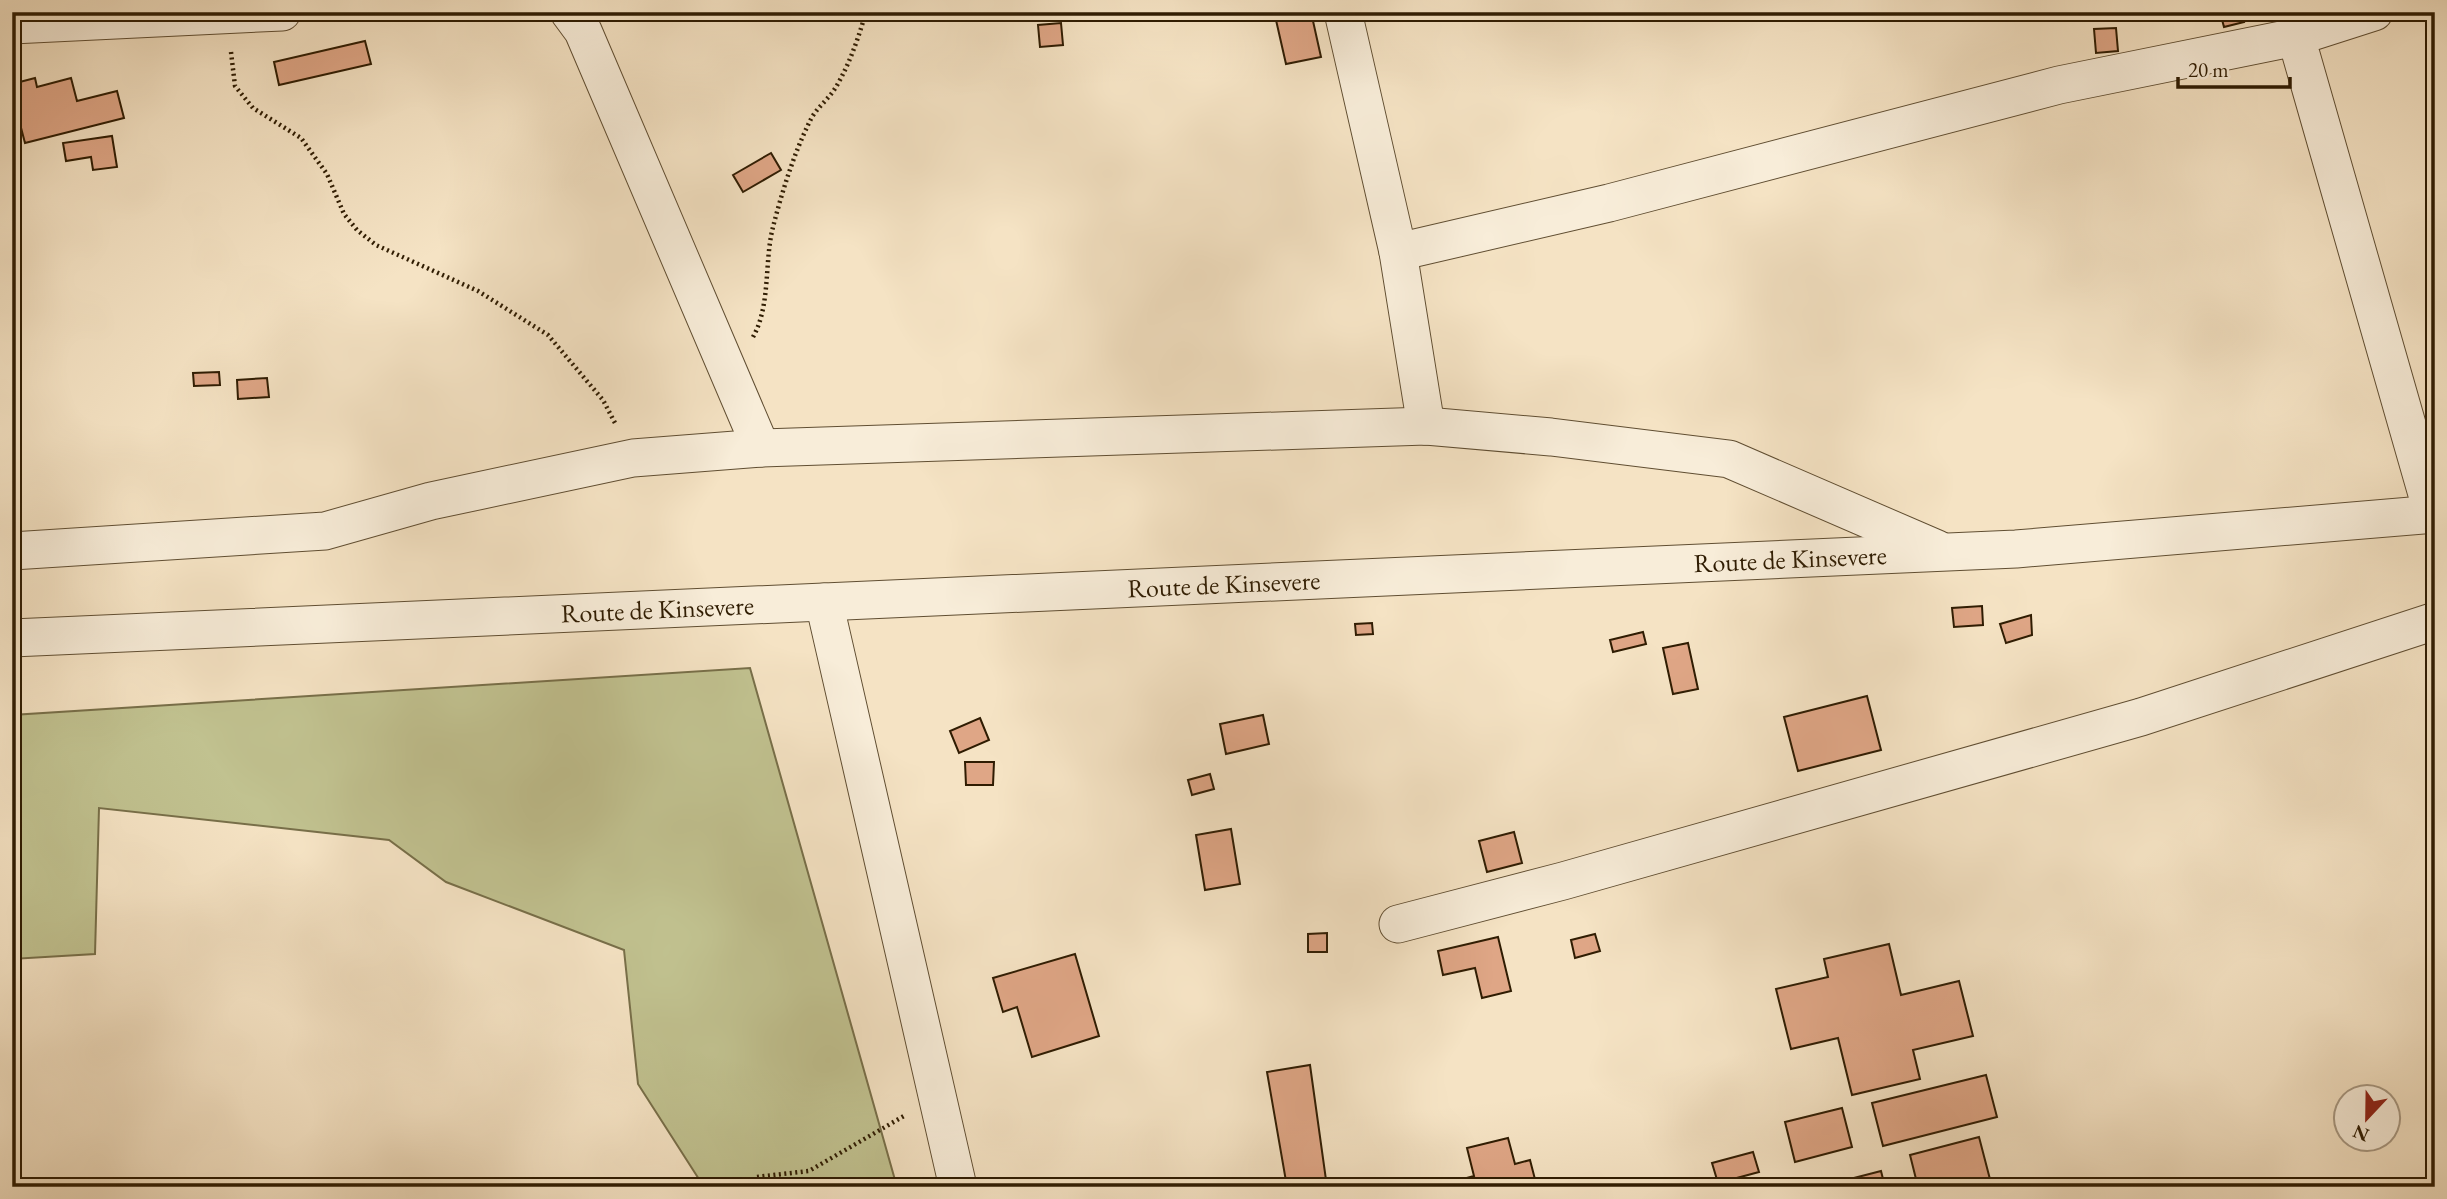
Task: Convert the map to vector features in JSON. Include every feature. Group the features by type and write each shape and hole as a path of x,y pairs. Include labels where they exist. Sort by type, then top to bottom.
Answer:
{"street":[{"path":"12,25 282,12"},
{"path":"569,12 583,31 761,447"},
{"path":"1343,12 1398,252 1426,426"},
{"path":"1398,252 1609,203 2059,85 2296,37 2374,12"},
{"path":"2296,37 2434,514"},
{"path":"12,551 325,531 432,501 633,458 761,447 1426,426 1551,437 1729,460 1944,552"},
{"name":"Route de Kinsevere","path":"12,638 1944,552 2434,514"},
{"path":"824,602 958,1187"},
{"path":"1398,924 1563,881 2141,717 2435,621"}],"path":[{"path":"730,378 758,329 772,230 800,145 811,118 835,89 855,51 866,12"},
{"path":"226,16 235,86 253,108 301,138 327,174 344,214 357,230 376,245 478,291 548,335 603,400 633,458"},
{"path":"756,1187 756,1177 809,1171 863,1137 895,1123 936,1091"}],"green space":[{"path":"750,668 897,1187 704,1187 638,1084 624,950 446,882 389,840 99,808 95,954 12,959 12,715"}],"building":[{"path":"1311,12 1321,57 1286,64 1276,20"},
{"path":"2220,12 2241,12 2244,22 2224,27"},
{"path":"1061,23 1063,45 1040,47 1038,25"},
{"path":"2116,28 2118,51 2096,53 2094,29"},
{"path":"365,41 371,64 279,85 274,62"},
{"path":"35,78 37,87 71,78 77,101 117,91 124,118 25,143 20,124 12,126 12,114 17,113 12,84"},
{"path":"112,136 117,167 93,170 91,157 66,161 63,143"},
{"path":"771,153 781,170 743,192 733,175"},
{"path":"219,372 220,385 194,386 193,373"},
{"path":"267,378 269,397 238,399 237,380"},
{"path":"1982,606 1983,625 1954,627 1952,608"},
{"path":"2031,615 2032,635 2006,643 2000,624"},
{"path":"1372,623 1373,634 1356,635 1355,624"},
{"path":"1643,632 1646,644 1613,652 1610,640"},
{"path":"1688,643 1698,689 1673,694 1663,648"},
{"path":"1867,696 1881,750 1798,771 1784,717"},
{"path":"1263,715 1269,744 1226,754 1220,724"},
{"path":"980,718 989,740 959,753 950,731"},
{"path":"965,762 994,762 993,785 966,785"},
{"path":"1210,774 1214,789 1192,795 1188,780"},
{"path":"1231,829 1240,884 1205,890 1196,835"},
{"path":"1514,832 1522,863 1487,872 1479,841"},
{"path":"1327,933 1327,952 1308,952 1308,934"},
{"path":"1595,934 1600,951 1575,958 1571,940"},
{"path":"1498,937 1511,991 1482,998 1475,968 1443,975 1438,951"},
{"path":"1889,944 1901,995 1959,981 1973,1036 1913,1050 1920,1079 1852,1095 1838,1038 1791,1049 1776,989 1828,977 1824,959"},
{"path":"1075,954 1099,1036 1032,1057 1017,1007 1003,1012 993,978"},
{"path":"1310,1065 1327,1187 1287,1187 1267,1072"},
{"path":"1986,1075 1997,1117 1883,1146 1872,1103"},
{"path":"1842,1108 1852,1147 1795,1162 1785,1122"},
{"path":"1979,1137 1992,1187 1918,1187 1910,1155"},
{"path":"1508,1138 1515,1164 1530,1160 1537,1187 1465,1187 1463,1179 1474,1176 1467,1148"},
{"path":"1753,1152 1759,1172 1718,1183 1712,1163"},
{"path":"1881,1171 1885,1187 1819,1187"}]}
